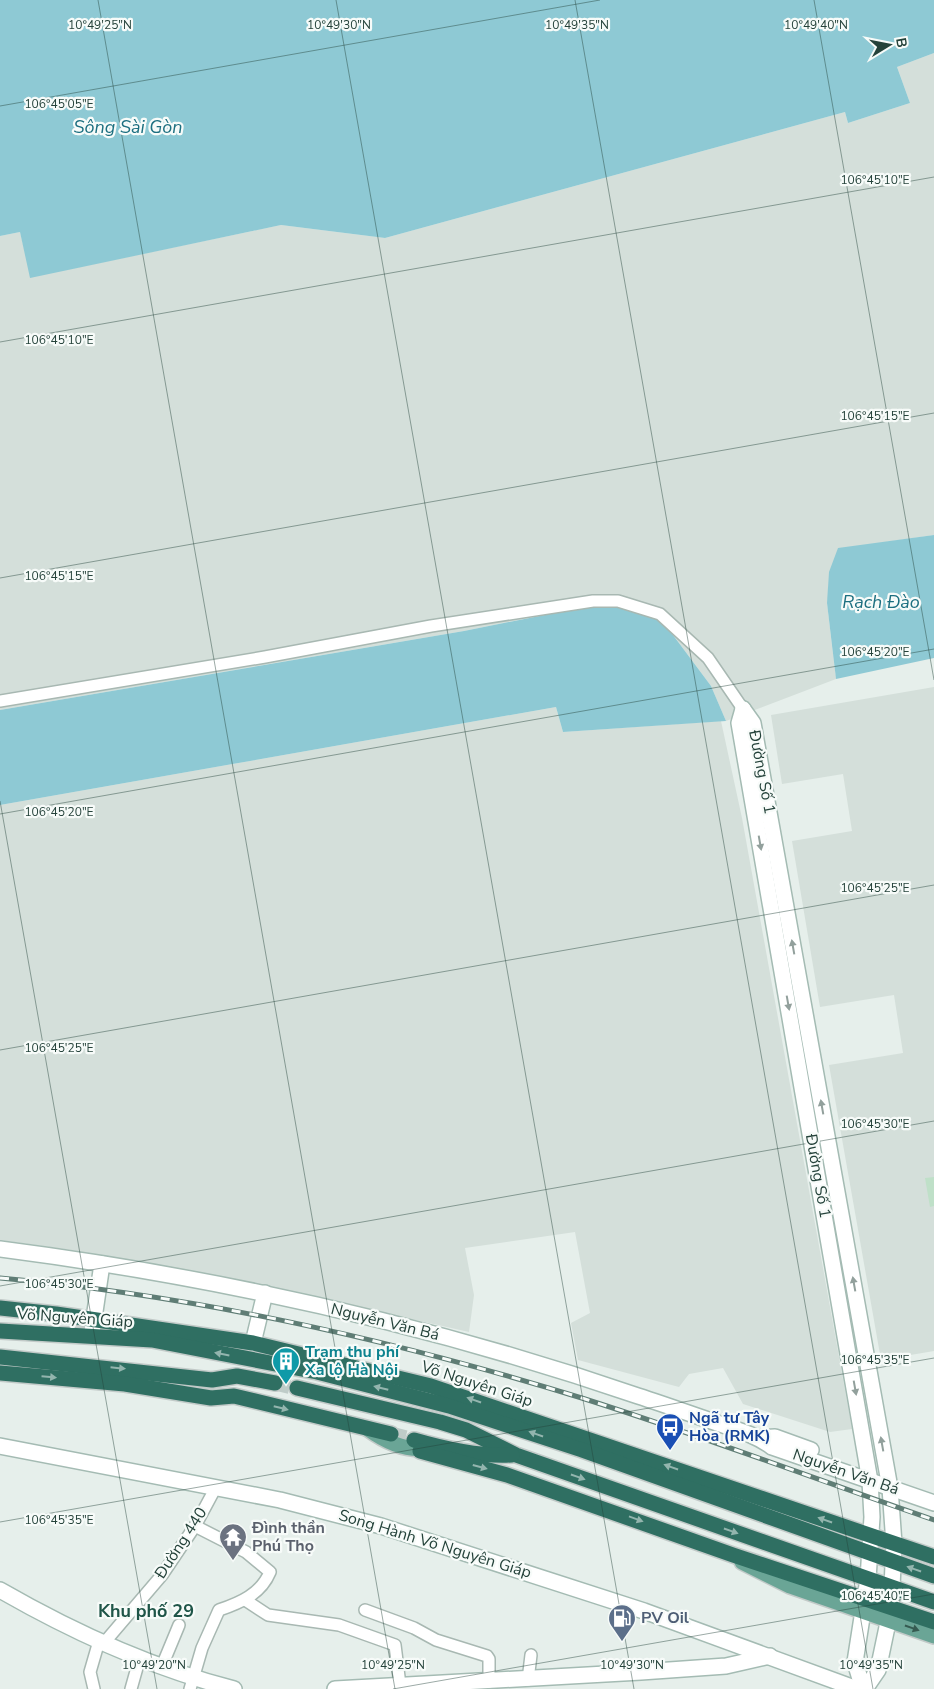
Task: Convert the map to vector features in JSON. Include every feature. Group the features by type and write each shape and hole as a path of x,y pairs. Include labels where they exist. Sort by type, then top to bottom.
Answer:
{"highway":[{"name":"Võ Nguyên Giáp","path":"0,1308 177,1330 253,1343 431,1386 894,1544"},
{"path":"56,1314 91,1336"},
{"path":"152,1340 177,1330"},
{"name":"Võ Nguyên Giáp","path":"0,1331 152,1340 316,1372 450,1406 631,1467 870,1553"},
{"path":"0,1357 212,1380 237,1376 275,1383"},
{"path":"0,1373 125,1384 211,1398 234,1396 391,1434"},
{"path":"212,1380 234,1396"},
{"path":"297,1388 466,1430 516,1455 934,1602"},
{"path":"417,1445 496,1456 516,1455"},
{"path":"417,1445 507,1474 733,1555 864,1606 890,1614 934,1622"},
{"path":"894,1544 934,1557"},
{"path":"870,1553 934,1576"},
{"path":"890,1614 917,1596"}],"main road":[{"name":"Đường Số 1","path":"743,709 739,722 870,1476 871,1535 868,1579 855,1662 864,1689"},
{"name":"Đường Số 1","path":"743,709 753,723 889,1482 894,1544 893,1588 890,1614 878,1670 864,1689"},
{"name":"Nguyễn Văn Bá","path":"0,1249 102,1264 265,1293 526,1358 760,1438 776,1437 870,1476 934,1493"},
{"path":"91,1336 102,1264"},
{"path":"253,1343 265,1293"},
{"path":"366,1428 384,1441 417,1445"},
{"name":"Song Hành Võ Nguyên Giáp","path":"0,1446 298,1504 381,1526 575,1588 770,1656 857,1689"},
{"name":"Nguyễn Văn Bá","path":"889,1482 934,1503"},
{"path":"0,1590 57,1623 162,1666 192,1684 234,1689"},
{"path":"890,1614 934,1636"},
{"path":"335,1689 400,1685 491,1684 726,1666 770,1656"}],"street":[{"path":"0,701 265,657 430,626 593,601 618,601 660,614 708,658 743,709"},
{"name":"Đường 440","path":"102,1642 162,1575 195,1526 216,1487"},
{"path":"192,1684 202,1648 219,1610 245,1600 256,1592 270,1572 246,1552 195,1526"},
{"path":"245,1600 268,1615 339,1625 395,1645 400,1685"},
{"path":"366,1610 414,1628 436,1640 487,1656 490,1659 491,1684"},
{"path":"162,1666 179,1625"},
{"path":"94,1689 90,1672 102,1642"},
{"path":"528,1680 531,1655"},
{"path":"131,1689 140,1658"}],"shaded area":[{"path":"934,53 934,535 838,549 827,603 836,679 726,721 711,686 664,623 595,605 464,631 0,710 0,236 20,232 31,277 281,225 385,238 845,112 848,123 910,103 897,67"},
{"path":"934,687 934,1351 881,1360 829,1065 903,1053 894,995 820,1007 792,841 852,831 843,774 782,784 771,715"},
{"path":"556,707 563,732 721,721 742,818 852,1429 830,1432 743,1404 723,1368 689,1374 679,1387 578,1360 571,1323 590,1313 575,1232 465,1248 474,1295 469,1332 260,1285 72,1250 0,1240 0,805"}],"green space":[{"path":"934,1177 934,1206 930,1207 925,1178"}],"water":[{"name":"Sông Sài Gòn","path":"0,0 934,0 934,53 897,67 910,103 848,123 845,112 385,238 281,225 30,278 20,232 0,236"},
{"name":"Rạch Đào","path":"934,535 934,658 836,679 827,603 829,572 838,548"},
{"path":"595,605 631,609 648,614 664,623 711,686 726,721 563,732 556,707 0,805 0,710 464,631"}],"tunnel":[{"path":"275,1383 297,1388"},
{"path":"391,1434 414,1440"}],"railway":[{"path":"0,1278 148,1296 222,1309 296,1323 441,1358 629,1413 934,1520"}],"place":[{"name":"Trạm thu phí Xa lộ Hà Nội","path":"286,1385"},
{"name":"Ngã tư Tây Hòa (RMK)","path":"670,1451"},
{"name":"Đình thần Phú Thọ","path":"233,1561"},
{"name":"PV Oil","path":"622,1642"}],"district":[{"name":"Khu phố 29","path":"146,1611"}]}
